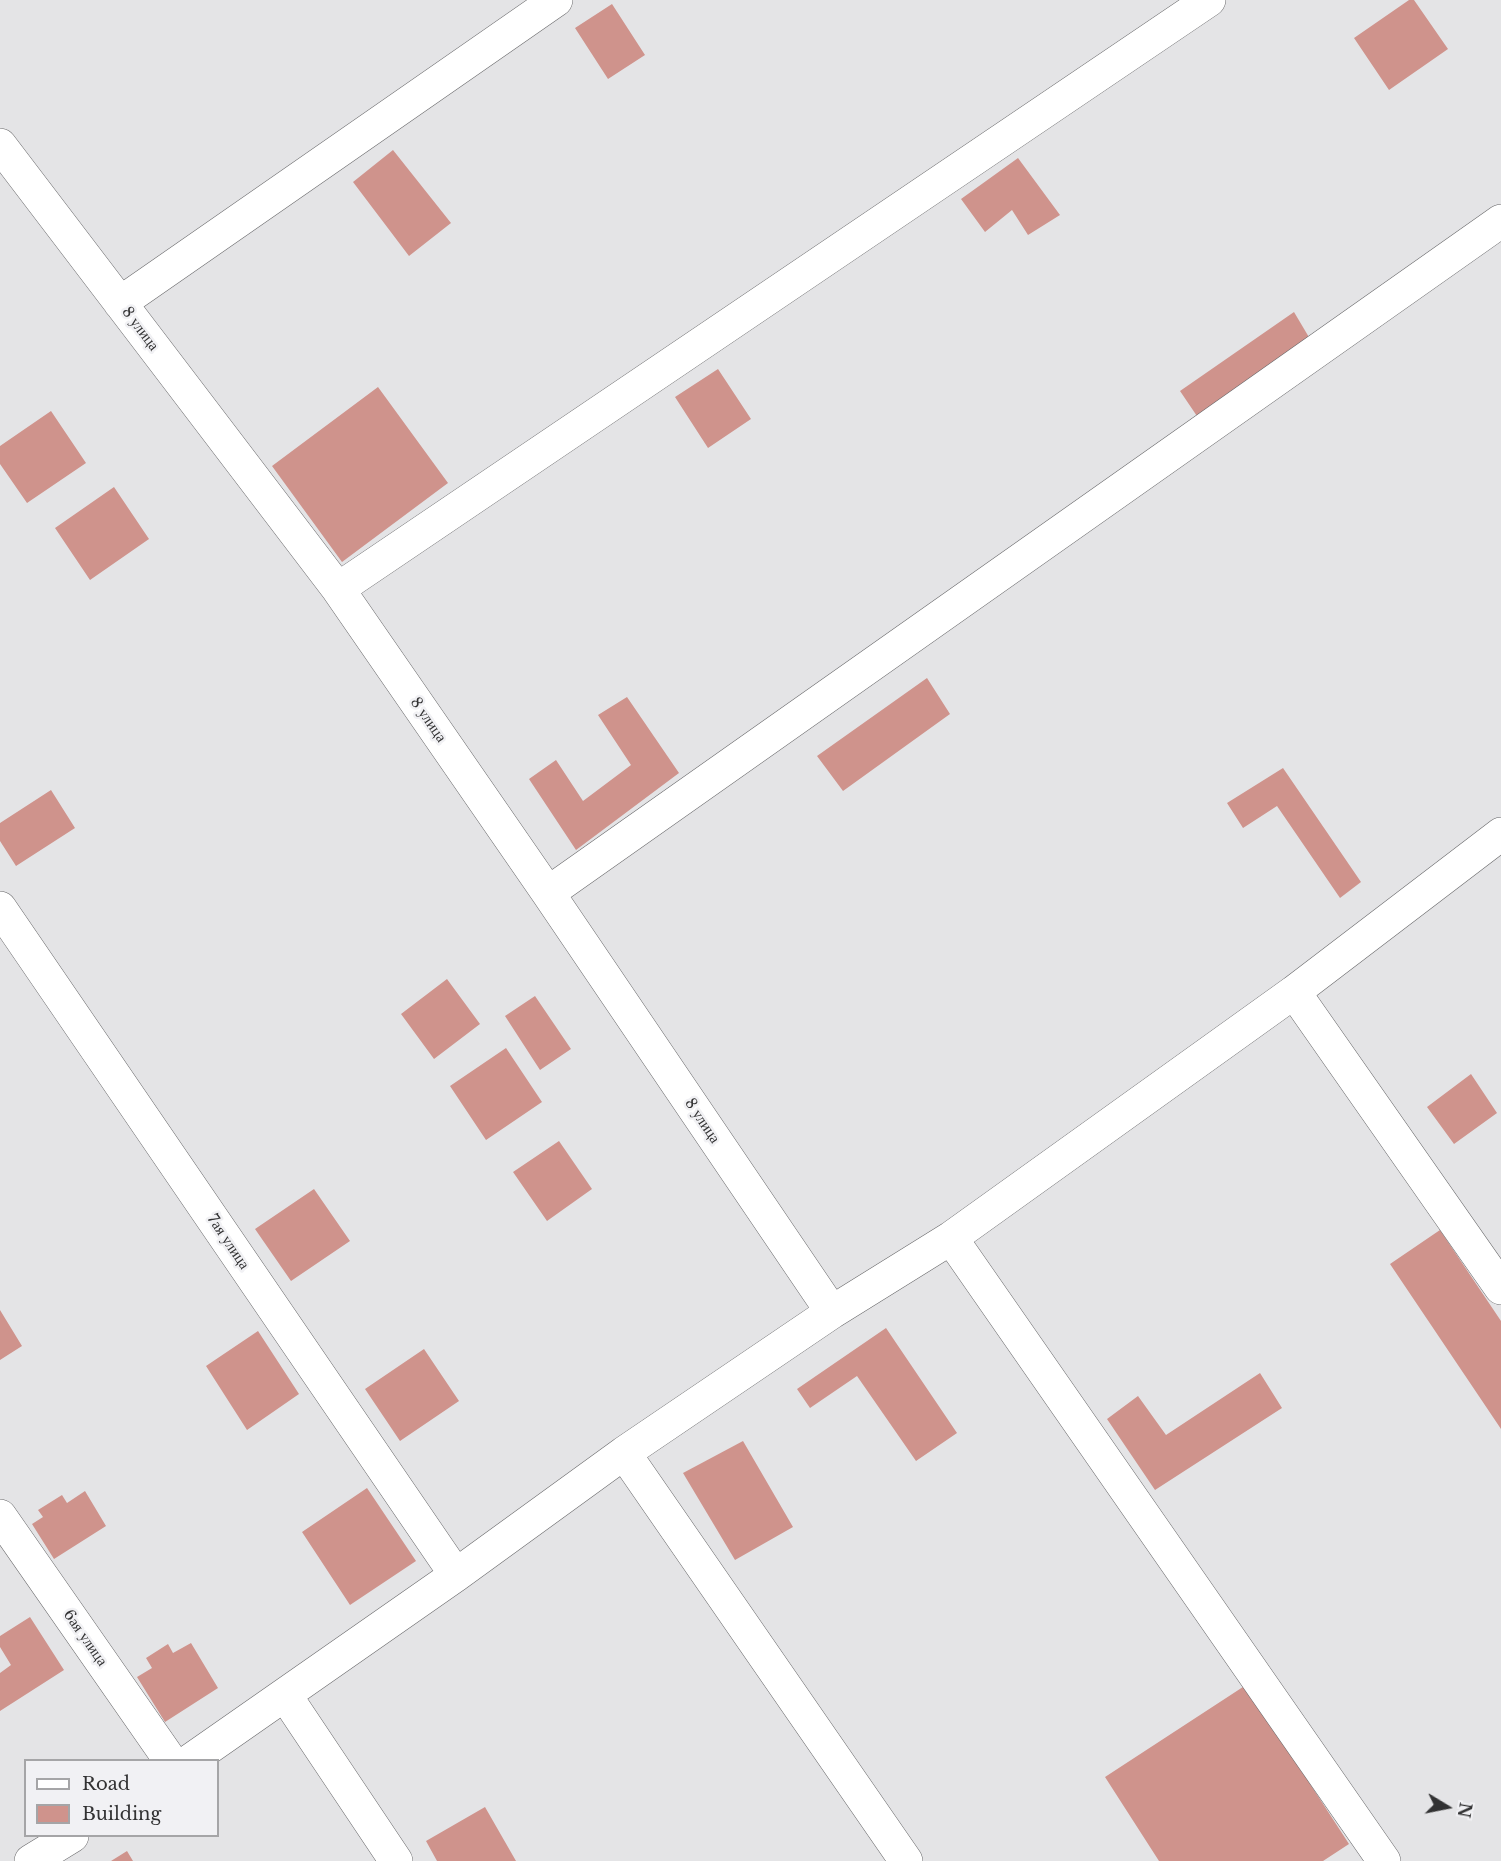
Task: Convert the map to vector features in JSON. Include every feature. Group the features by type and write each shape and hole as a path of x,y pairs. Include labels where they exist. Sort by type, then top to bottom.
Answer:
{"street":[{"path":"120,303 556,0"},
{"path":"338,589 1209,0"},
{"name":"8 улица","path":"0,146 338,589 548,893 832,1312"},
{"path":"548,893 1501,221"},
{"path":"194,1759 456,1575 624,1453 832,1312 951,1238 1294,992 1501,834"},
{"name":"7ая улица","path":"0,908 456,1575"},
{"path":"1294,992 1501,1288"},
{"path":"951,1238 1384,1861"},
{"path":"624,1453 906,1861"},
{"name":"6ая улица","path":"0,1516 169,1759"},
{"path":"285,1695 396,1861"},
{"path":"31,1861 70,1837"}],"building":[{"path":"1409,0 1414,0 1448,49 1389,90 1354,38"},
{"path":"612,4 645,55 608,79 575,28"},
{"path":"393,150 451,223 409,256 353,182"},
{"path":"1018,158 1060,215 1028,235 1012,210 985,232 961,199"},
{"path":"1294,312 1313,344 1201,422 1180,391"},
{"path":"718,369 751,419 708,448 675,397"},
{"path":"378,387 448,483 342,562 272,466"},
{"path":"51,411 86,463 27,503 0,464 0,446"},
{"path":"114,487 149,539 90,580 55,528"},
{"path":"927,678 950,714 843,791 817,756"},
{"path":"627,697 679,773 576,850 529,779 556,760 583,801 631,765 598,715"},
{"path":"1283,768 1361,882 1340,898 1277,806 1243,828 1227,803"},
{"path":"51,790 75,828 16,866 0,841 0,823"},
{"path":"447,979 480,1024 434,1059 401,1014"},
{"path":"535,996 571,1049 540,1070 505,1016"},
{"path":"506,1048 542,1102 486,1140 450,1086"},
{"path":"1471,1074 1497,1113 1454,1144 1427,1107"},
{"path":"559,1141 592,1189 547,1221 513,1172"},
{"path":"314,1189 350,1241 291,1281 255,1229"},
{"path":"1440,1230 1501,1321 1501,1429 1390,1264"},
{"path":"0,1310 22,1346 0,1360"},
{"path":"886,1328 957,1433 916,1461 857,1376 810,1408 797,1389"},
{"path":"258,1331 299,1394 247,1430 206,1366"},
{"path":"424,1349 459,1401 400,1441 365,1389"},
{"path":"1260,1373 1282,1408 1155,1490 1107,1419 1138,1396 1166,1435"},
{"path":"743,1441 793,1527 735,1560 683,1473"},
{"path":"367,1488 416,1561 350,1605 302,1532"},
{"path":"85,1491 106,1526 54,1559 32,1524 43,1517 38,1510 62,1495 67,1503"},
{"path":"30,1617 64,1670 0,1711 0,1673 11,1665 0,1647 0,1636"},
{"path":"191,1643 218,1688 165,1722 137,1677 152,1668 146,1658 168,1644 173,1653"},
{"path":"1246,1685 1349,1844 1323,1861 1159,1861 1105,1777"},
{"path":"485,1807 516,1861 437,1861 426,1841"},
{"path":"127,1851 133,1861 111,1861"}]}
